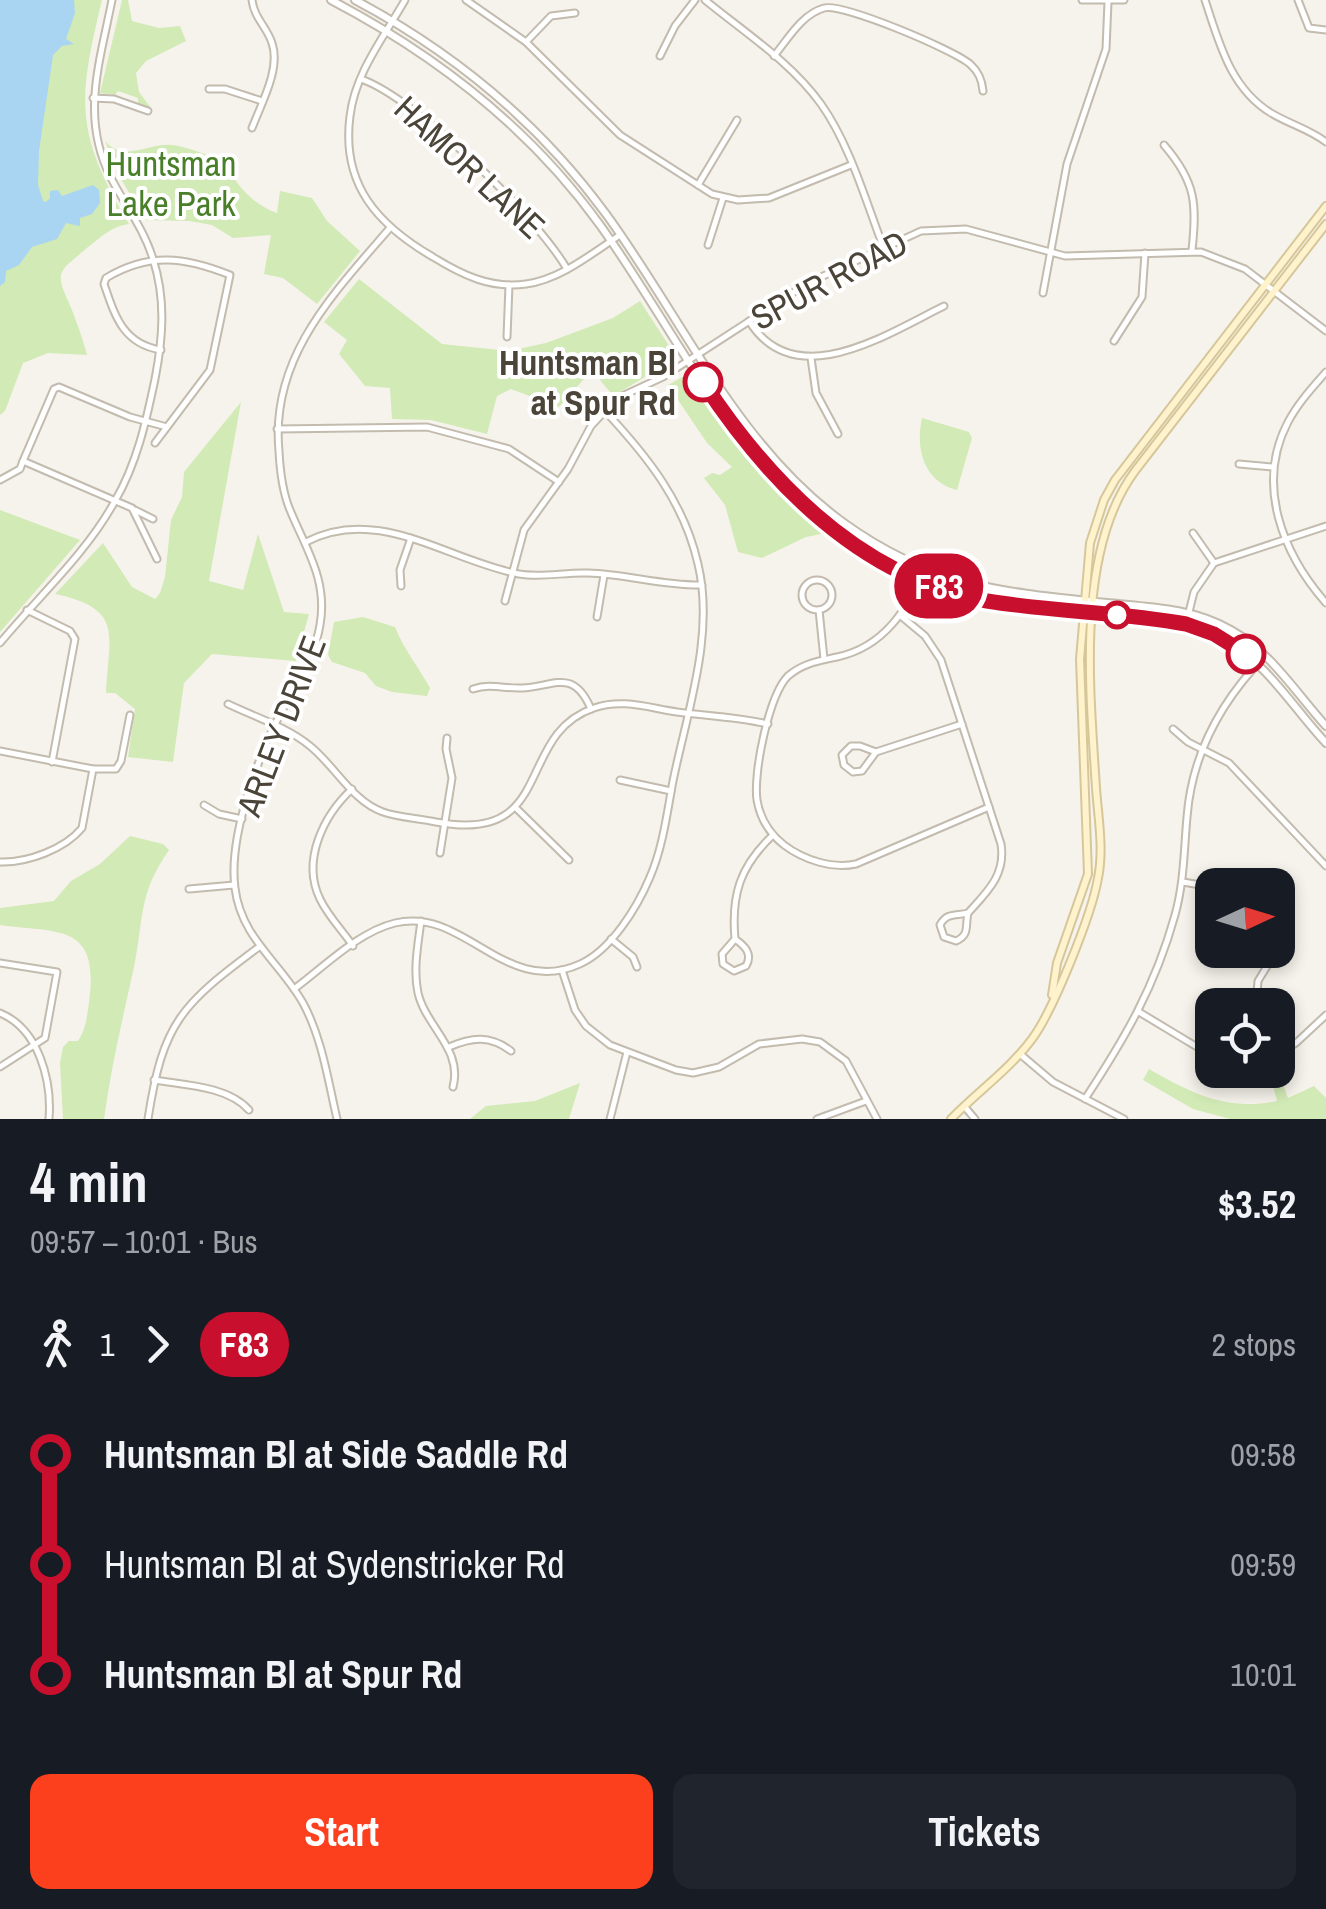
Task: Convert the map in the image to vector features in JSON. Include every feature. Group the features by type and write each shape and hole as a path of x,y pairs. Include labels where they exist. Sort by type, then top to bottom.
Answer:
{"main road":[{"path":"1050,1006 1057,963 1088,874 1080,691 1083,612 1090,543 1104,500 1115,480 1326,206"},
{"path":"952,1119 1020,1054 1044,1021 1099,877 1090,686 1101,548 1113,504 1326,224"}],"street":[{"path":"0,643 85,545 116,500 136,457 160,350 162,306 154,260 103,159 94,122 95,73 112,0"},
{"path":"252,0 275,54 273,71 252,128"},
{"path":"330,0 387,31 452,74 513,126 567,184 611,241 747,448 822,521 858,546 920,579 984,600 1186,624 1228,641 1257,664 1326,743"},
{"path":"355,0 459,65 521,118 586,188 752,432 799,486 864,536 925,568 986,589 1188,612 1229,628 1264,656 1326,726"},
{"path":"406,0 360,79 350,117 351,159 364,197 389,229 465,276 508,285 536,282 568,268 620,235"},
{"path":"466,0 526,42 620,135 723,198 769,198 851,165"},
{"path":"660,56 675,26 695,0"},
{"path":"705,0 796,74 822,106 851,165 883,246"},
{"path":"1082,0 1124,0"},
{"path":"1204,0 1225,57 1244,89 1269,112 1326,142"},
{"path":"1298,0 1309,28 1326,30"},
{"path":"1042,293 1066,164 1106,49 1108,2"},
{"path":"774,56 809,15 834,3 958,56 978,73 983,91"},
{"path":"526,42 551,16 574,12"},
{"name":"HAMOR LANE","path":"360,79 392,94 476,166 547,238 568,268"},
{"path":"209,90 226,89 262,101"},
{"path":"93,98 114,99 148,111"},
{"path":"698,186 736,120"},
{"path":"1318,136 1326,126"},
{"path":"1164,146 1178,161 1192,188 1196,210 1192,250"},
{"path":"708,245 723,198"},
{"name":"SPUR ROAD","path":"505,600 524,530 559,482 590,426 605,411 622,396 663,377 808,283 921,231 954,228 1050,253 1082,256 1192,250 1235,264 1326,332"},
{"name":"ARLEY DRIVE","path":"337,1119 314,1028 294,989 258,947 242,917 234,885 242,820 256,770 274,726 308,664 320,627 320,582 284,491 277,429 284,384 302,338 347,276 389,229"},
{"path":"1114,341 1142,297 1145,252"},
{"path":"154,443 210,370 230,275 207,266 154,260 106,278 104,284 120,330 148,348 160,350"},
{"path":"507,336 508,285"},
{"path":"749,322 762,340 774,348 811,357 859,346 944,306"},
{"path":"811,357 816,393 838,434"},
{"path":"1326,372 1292,414 1273,467 1276,506 1285,537 1303,575 1326,603"},
{"path":"0,480 20,468 54,389 59,387 130,417 167,427"},
{"path":"294,989 388,925 421,921 446,928 505,962 538,970 562,970 591,958 611,939 651,876 702,634 702,585 694,546 673,498 641,451 605,411"},
{"path":"277,429 427,427 509,449 559,482"},
{"path":"23,461 153,519"},
{"path":"1238,464 1273,467"},
{"path":"132,508 157,559"},
{"path":"1186,624 1199,582 1214,563 1326,526"},
{"path":"306,542 326,533 357,528 391,532 511,572 537,576 604,574 702,585"},
{"path":"1193,533 1214,563"},
{"path":"400,586 400,570 410,538"},
{"path":"925,568 900,616 868,644 798,669 783,682 768,724 756,793 762,817 773,835 788,848 829,865 849,866 989,807"},
{"path":"598,617 604,574"},
{"path":"815,580 831,591 829,603 818,610 807,606 802,595 804,587 815,580"},
{"path":"27,610 70,631 74,639 52,762"},
{"path":"818,610 824,659"},
{"path":"900,616 925,636 937,652 1002,844 1001,867 992,886 968,913 967,932 956,941 944,937 940,925 944,919 968,913"},
{"path":"1085,1100 1140,1012 1168,939 1182,882 1189,796 1202,748 1226,702 1264,656"},
{"path":"473,689 487,684 522,688 561,682 583,693 591,708"},
{"path":"228,704 308,744 364,802 383,812 445,824 484,825 516,808 559,734 591,708 626,703 768,724"},
{"path":"0,752 93,769 116,769 130,715"},
{"path":"876,752 866,768 858,772 850,771 842,762 844,750 850,746 876,752 962,724"},
{"path":"1173,729 1180,738 1236,770 1326,866"},
{"path":"440,853 452,778 447,738"},
{"path":"0,862 14,862 53,849 76,835 82,828 93,769"},
{"path":"620,780 671,791"},
{"path":"352,789 324,822 314,874 321,902 353,946"},
{"path":"204,805 218,814 242,820"},
{"path":"516,808 570,860"},
{"path":"735,939 722,954 724,964 734,971 746,966 749,957 735,939 733,907 738,883 752,856 773,835"},
{"path":"1182,882 1195,884"},
{"path":"189,889 234,885"},
{"path":"421,921 416,974 419,995 448,1047 455,1071 453,1087"},
{"path":"611,939 632,957 636,967"},
{"path":"148,1119 162,1049 178,1018 258,947"},
{"path":"0,963 56,972 45,1038 0,1067"},
{"path":"562,970 570,999 582,1020 601,1039 628,1052 676,1070 698,1073 719,1067 756,1045 811,1040 842,1056 877,1119"},
{"path":"1140,1012 1195,1046"},
{"path":"0,1014 16,1024 32,1044 46,1074 49,1119"},
{"path":"1295,1044 1326,1015"},
{"path":"1318,1023 1326,1032"},
{"path":"448,1047 482,1038 511,1051"},
{"path":"610,1119 628,1052"},
{"path":"1020,1054 1053,1082 1124,1119"},
{"path":"154,1080 238,1099 249,1110"},
{"path":"817,1119 867,1100"},
{"path":"964,1106 975,1119"}],"green space":[{"name":"Huntsman Lake Park","path":"0,0 102,0 88,64 86,115 98,164 129,224 102,236 62,271 61,283 87,355 48,353 23,363 0,415"},
{"path":"122,0 128,0 132,21 159,28 180,26 186,41 146,61 136,73 139,92 151,108 118,91 115,95 100,93"},
{"name":"Huntsman Lake Park","path":"105,141 120,151 172,145 225,159 238,184 260,205 277,213 280,191 312,198 327,221 360,251 317,304 283,278 264,274 271,235 233,238 212,225 145,220"},
{"path":"359,279 442,344 509,351 546,343 613,318 640,301 677,358 613,396 592,370 559,407 511,389 497,396 487,434 431,420 392,419 390,388 365,386 339,354 347,340 324,322"},
{"path":"686,375 763,477 826,533 806,537 762,558 738,552 725,505 704,478 712,473 720,475 732,467 707,443 668,385"},
{"path":"241,402 209,581 243,590 258,534 284,612 309,614 296,661 212,654 184,683 173,762 128,757 135,709 115,693 106,693 108,628 93,608 55,594 103,543 132,587 155,599 165,577 171,520 182,497 184,472"},
{"path":"922,418 969,432 972,438 957,490 937,480 925,463 920,441"},
{"path":"0,510 80,540 0,632"},
{"path":"363,617 395,627 430,688 427,696 392,692 376,686 365,673 332,662 328,655 334,622"},
{"path":"130,836 163,844 169,850 152,880 144,907 104,1119 63,1119 60,1063 63,1047 69,1041 78,1041 85,1024 90,994 87,954 69,936 0,925 0,908 54,901 71,881 100,864"},
{"path":"1149,1069 1195,1093 1242,1104 1277,1101 1274,1088 1284,1088 1288,1098 1314,1086 1326,1098 1326,1119 1230,1119 1193,1109 1143,1080"},
{"path":"580,1083 569,1119 470,1119 486,1106 535,1101"}],"water":[{"path":"0,0 74,0 75,13 66,39 74,44 62,46 53,55 38,185 46,202 50,191 58,190 62,196 93,185 99,190 100,203 92,214 80,218 80,226 66,223 57,239 32,247 19,265 6,271 5,282 0,286"}],"bus line":[{"name":"F83","path":"703,382 747,448 778,482 822,521 888,564 984,600 1186,624 1214,634 1246,654"}],"place":[{"name":"Huntsman Bl at Spur Rd","path":"703,382"}]}
